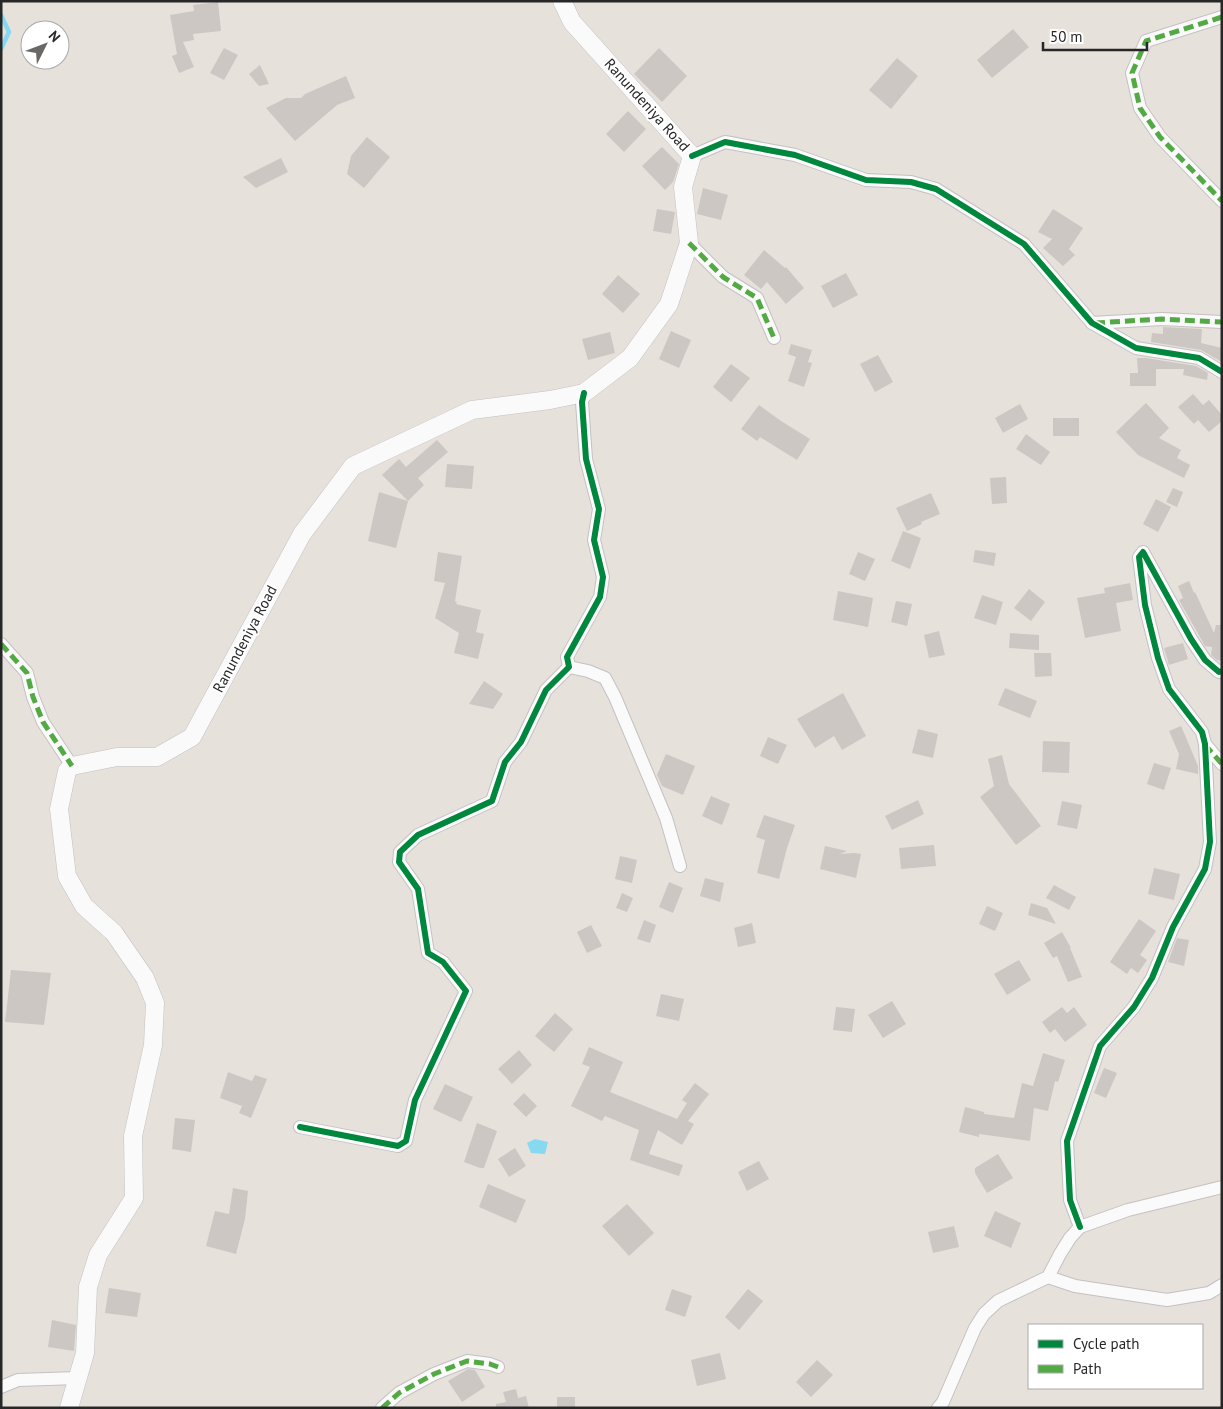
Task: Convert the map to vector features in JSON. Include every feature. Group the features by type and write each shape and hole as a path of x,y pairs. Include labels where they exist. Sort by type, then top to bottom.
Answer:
{"main road":[{"name":"Ranundeniya Road","path":"72,766 117,757 157,757 192,738 302,534 353,466 472,410 550,400 584,393 630,358 668,304 689,243 683,187 692,156 572,22 562,1"},
{"path":"69,1408 84,1353 88,1287 98,1256 134,1198 134,1136 153,1045 155,1003 145,978 114,933 84,906 67,876 59,809 67,771 72,766"}],"street":[{"path":"1222,17 1146,41 1132,73 1140,108 1155,130 1222,201"},
{"path":"692,156 725,142 795,155 866,180 911,182 936,189 1024,244 1092,323 1136,348 1199,358 1222,372"},
{"path":"689,243 723,277 757,298 774,338"},
{"path":"1092,323 1162,319 1222,322"},
{"path":"570,666 567,657 600,597 603,577 594,540 598,509 586,459 582,402 584,393"},
{"path":"1080,1227 1070,1200 1067,1140 1100,1046 1134,1007 1152,978 1173,926 1205,870 1210,842 1205,744 1202,732 1169,689 1158,658 1145,605 1139,557 1143,552 1191,639 1205,660 1219,672 1222,671"},
{"path":"1,644 28,673 33,697 43,722 72,766"},
{"path":"570,666 605,678 615,697 666,818 680,866"},
{"path":"300,1127 398,1146 406,1141 416,1100 466,991 443,962 428,953 418,889 399,862 400,852 418,834 492,801 505,762 520,742 546,690 570,666"},
{"path":"1205,744 1222,764"},
{"path":"938,1408 943,1402 975,1328 984,1314 998,1302 1048,1277 1070,1238 1080,1227 1128,1210 1222,1187"},
{"path":"1048,1277 1075,1286 1167,1300 1209,1293 1222,1285"},
{"path":"382,1408 399,1393 425,1379 467,1361 498,1367"},
{"path":"1,1387 18,1380 78,1378"}],"water":[{"path":"535,1139 548,1142 545,1154 531,1153 527,1143"}],"building":[{"path":"218,2 221,31 193,34 194,40 183,42 194,67 179,73 172,56 177,54 170,15 194,11 193,5"},
{"path":"1013,29 1029,47 992,78 977,60"},
{"path":"224,48 238,55 224,80 210,73"},
{"path":"659,48 687,76 662,102 634,74"},
{"path":"897,58 918,76 891,109 869,90"},
{"path":"260,65 269,84 259,86 249,74"},
{"path":"346,76 355,98 337,105 295,141 266,108 286,98 301,98 305,94"},
{"path":"628,111 646,129 624,152 606,134"},
{"path":"367,137 390,157 364,188 347,174 351,156"},
{"path":"662,147 679,164 673,182 665,190 642,166"},
{"path":"281,158 288,172 256,188 243,177"},
{"path":"703,188 728,195 721,220 697,214"},
{"path":"657,209 675,212 671,234 653,231"},
{"path":"1053,209 1083,228 1069,249 1075,255 1063,266 1043,248 1052,239 1038,232"},
{"path":"764,250 786,267 804,288 786,304 767,282 761,289 744,275"},
{"path":"846,273 858,295 833,308 821,286"},
{"path":"618,275 640,294 623,313 602,294"},
{"path":"1163,327 1202,329 1201,343 1222,348 1222,362 1201,350 1151,342 1152,333 1163,334"},
{"path":"671,331 691,340 679,368 659,359"},
{"path":"610,332 615,353 588,360 582,339"},
{"path":"791,344 812,350 808,362 812,363 804,387 788,381 796,357 788,354"},
{"path":"878,355 893,382 875,392 860,364"},
{"path":"1137,358 1196,366 1208,373 1207,380 1183,375 1184,369 1156,369 1156,386 1130,386 1130,373 1138,373"},
{"path":"731,364 750,378 731,402 713,387"},
{"path":"1193,394 1203,405 1209,400 1222,415 1222,421 1209,432 1198,420 1194,424 1178,407"},
{"path":"1146,403 1169,428 1159,438 1181,450 1177,458 1190,465 1184,478 1138,455 1116,432"},
{"path":"1020,404 1028,419 1003,433 995,418"},
{"path":"759,405 810,439 797,460 760,437 757,441 741,429"},
{"path":"1053,418 1079,418 1079,436 1053,436"},
{"path":"1026,434 1050,452 1041,465 1016,449"},
{"path":"437,440 448,452 418,478 424,485 408,501 382,475 399,459 406,467"},
{"path":"447,464 474,466 472,489 445,487"},
{"path":"1006,477 1007,503 992,504 990,478"},
{"path":"1173,488 1183,492 1177,507 1166,502"},
{"path":"379,492 408,501 396,548 368,541"},
{"path":"931,493 940,514 921,522 922,524 907,531 896,508"},
{"path":"1156,499 1171,507 1158,532 1143,524"},
{"path":"903,531 921,538 910,569 891,561"},
{"path":"975,550 996,553 994,566 973,562"},
{"path":"438,552 462,556 455,601 457,602 456,604 481,610 476,632 484,634 478,659 454,653 459,633 435,618 445,583 434,581"},
{"path":"858,552 875,559 865,581 849,574"},
{"path":"1189,581 1214,633 1216,625 1222,625 1222,661 1217,660 1211,655 1212,647 1205,646 1179,600 1183,598 1178,586"},
{"path":"1130,583 1133,600 1116,603 1121,631 1085,638 1077,598 1105,593 1104,588"},
{"path":"1029,589 1045,602 1031,621 1014,608"},
{"path":"838,591 873,598 868,627 833,620"},
{"path":"982,595 1003,602 996,625 974,618"},
{"path":"896,601 912,604 907,626 891,622"},
{"path":"939,631 945,655 929,658 924,635"},
{"path":"1010,633 1039,635 1039,650 1009,648"},
{"path":"1183,643 1188,659 1169,665 1164,648"},
{"path":"1034,653 1051,653 1052,676 1035,677"},
{"path":"484,681 503,694 493,709 469,704"},
{"path":"1005,688 1037,701 1030,718 998,705"},
{"path":"843,693 866,736 842,750 834,736 815,748 797,719"},
{"path":"1181,726 1198,766 1198,774 1176,769 1179,754 1169,731"},
{"path":"918,729 938,734 933,758 912,753"},
{"path":"768,737 787,745 778,764 760,756"},
{"path":"1043,741 1070,742 1069,773 1042,772"},
{"path":"666,754 695,766 683,795 662,786 657,775"},
{"path":"1002,755 1009,784 1041,826 1016,845 980,797 994,786 988,759"},
{"path":"1154,763 1171,768 1164,790 1147,784"},
{"path":"711,796 730,804 722,825 702,816"},
{"path":"918,800 924,814 892,830 885,816"},
{"path":"1062,801 1082,805 1077,829 1057,825"},
{"path":"764,815 795,825 779,879 757,873 765,840 756,837"},
{"path":"934,845 936,866 901,869 899,848"},
{"path":"825,846 847,851 840,854 861,854 856,878 820,869"},
{"path":"620,856 637,860 632,883 615,879"},
{"path":"1154,868 1180,874 1174,900 1148,894"},
{"path":"705,878 724,883 720,902 700,896"},
{"path":"669,882 683,888 673,913 659,907"},
{"path":"1054,885 1076,897 1069,910 1046,898"},
{"path":"622,893 633,898 627,912 616,908"},
{"path":"1031,903 1047,908 1056,924 1028,915"},
{"path":"987,906 1003,913 995,931 979,924"},
{"path":"1139,919 1156,931 1140,955 1147,960 1138,973 1131,968 1127,974 1110,962"},
{"path":"644,920 656,925 650,943 637,939"},
{"path":"752,923 756,943 738,947 734,928"},
{"path":"591,925 602,946 587,953 577,932"},
{"path":"1062,932 1071,948 1082,977 1068,982 1057,956 1053,958 1044,943"},
{"path":"1177,938 1189,940 1184,966 1168,962"},
{"path":"1019,960 1031,980 1007,995 994,974"},
{"path":"11,970 51,973 44,1025 5,1022"},
{"path":"661,994 684,999 679,1021 656,1016"},
{"path":"892,1001 906,1024 883,1038 868,1015"},
{"path":"836,1007 855,1009 852,1032 833,1030"},
{"path":"1062,1007 1067,1013 1074,1007 1087,1025 1065,1042 1055,1029 1050,1033 1042,1022"},
{"path":"555,1013 573,1029 554,1052 535,1036"},
{"path":"589,1047 623,1062 610,1092 677,1119 687,1103 682,1100 695,1083 709,1094 688,1121 694,1124 682,1145 658,1130 649,1154 683,1165 679,1176 630,1160 639,1130 605,1116 602,1121 571,1106 590,1067 582,1064"},
{"path":"519,1050 532,1065 512,1084 498,1069"},
{"path":"1043,1053 1065,1060 1058,1082 1055,1081 1048,1111 1034,1108 1030,1141 979,1134 979,1137 959,1132 965,1107 984,1112 984,1114 1014,1118 1022,1083 1033,1086"},
{"path":"1104,1068 1117,1073 1106,1098 1094,1093"},
{"path":"228,1072 252,1081 255,1075 267,1079 251,1118 239,1113 242,1106 220,1098"},
{"path":"445,1084 473,1097 461,1122 433,1109"},
{"path":"524,1093 537,1106 526,1117 513,1104"},
{"path":"175,1118 195,1120 191,1152 172,1149"},
{"path":"477,1123 497,1131 484,1168 464,1162"},
{"path":"515,1148 526,1166 509,1177 498,1159"},
{"path":"998,1154 1013,1178 987,1193 975,1173 975,1168"},
{"path":"759,1161 769,1179 747,1191 738,1172"},
{"path":"488,1184 526,1200 516,1223 479,1207"},
{"path":"233,1188 248,1191 245,1219 236,1254 206,1246 215,1211 229,1214"},
{"path":"627,1204 654,1233 629,1256 602,1226"},
{"path":"995,1211 1021,1223 1011,1248 984,1236"},
{"path":"954,1226 959,1247 933,1253 928,1232"},
{"path":"109,1288 141,1293 137,1317 105,1313"},
{"path":"672,1289 692,1296 685,1317 665,1310"},
{"path":"748,1289 763,1301 739,1330 725,1317"},
{"path":"52,1320 76,1325 74,1351 48,1347"},
{"path":"720,1353 726,1379 697,1386 691,1360"},
{"path":"817,1360 833,1375 811,1397 796,1382"},
{"path":"468,1369 475,1370 485,1387 462,1402 448,1381"},
{"path":"516,1389 518,1398 526,1396 529,1408 496,1408 496,1404 506,1402 503,1392"},
{"path":"557,1397 575,1397 575,1408 557,1408"}],"waterway":[{"path":"1,15 9,32 1,49"}],"marked path":[{"path":"1222,17 1146,41 1132,73 1140,108 1160,137 1222,201"},
{"path":"689,243 723,277 757,298 774,338"},
{"path":"1095,323 1162,319 1222,322"},
{"path":"1,644 27,673 33,697 43,722 72,766"},
{"path":"1205,745 1222,764"},
{"path":"382,1408 399,1393 434,1374 467,1361 498,1367"}],"cycle path":[{"path":"692,156 725,142 795,155 866,180 911,182 936,189 1024,244 1092,323 1136,348 1199,358 1222,372"},
{"path":"300,1127 398,1146 406,1141 415,1100 466,991 443,962 428,953 418,889 399,862 400,852 418,835 492,801 505,762 521,742 546,690 569,667 567,657 600,597 603,577 594,540 599,509 586,459 582,402 584,393"},
{"path":"1080,1227 1070,1200 1067,1141 1100,1046 1134,1007 1152,978 1173,927 1205,869 1210,842 1205,744 1202,732 1169,689 1158,658 1145,605 1139,557 1143,552 1191,639 1205,660 1219,672 1222,671"}]}
